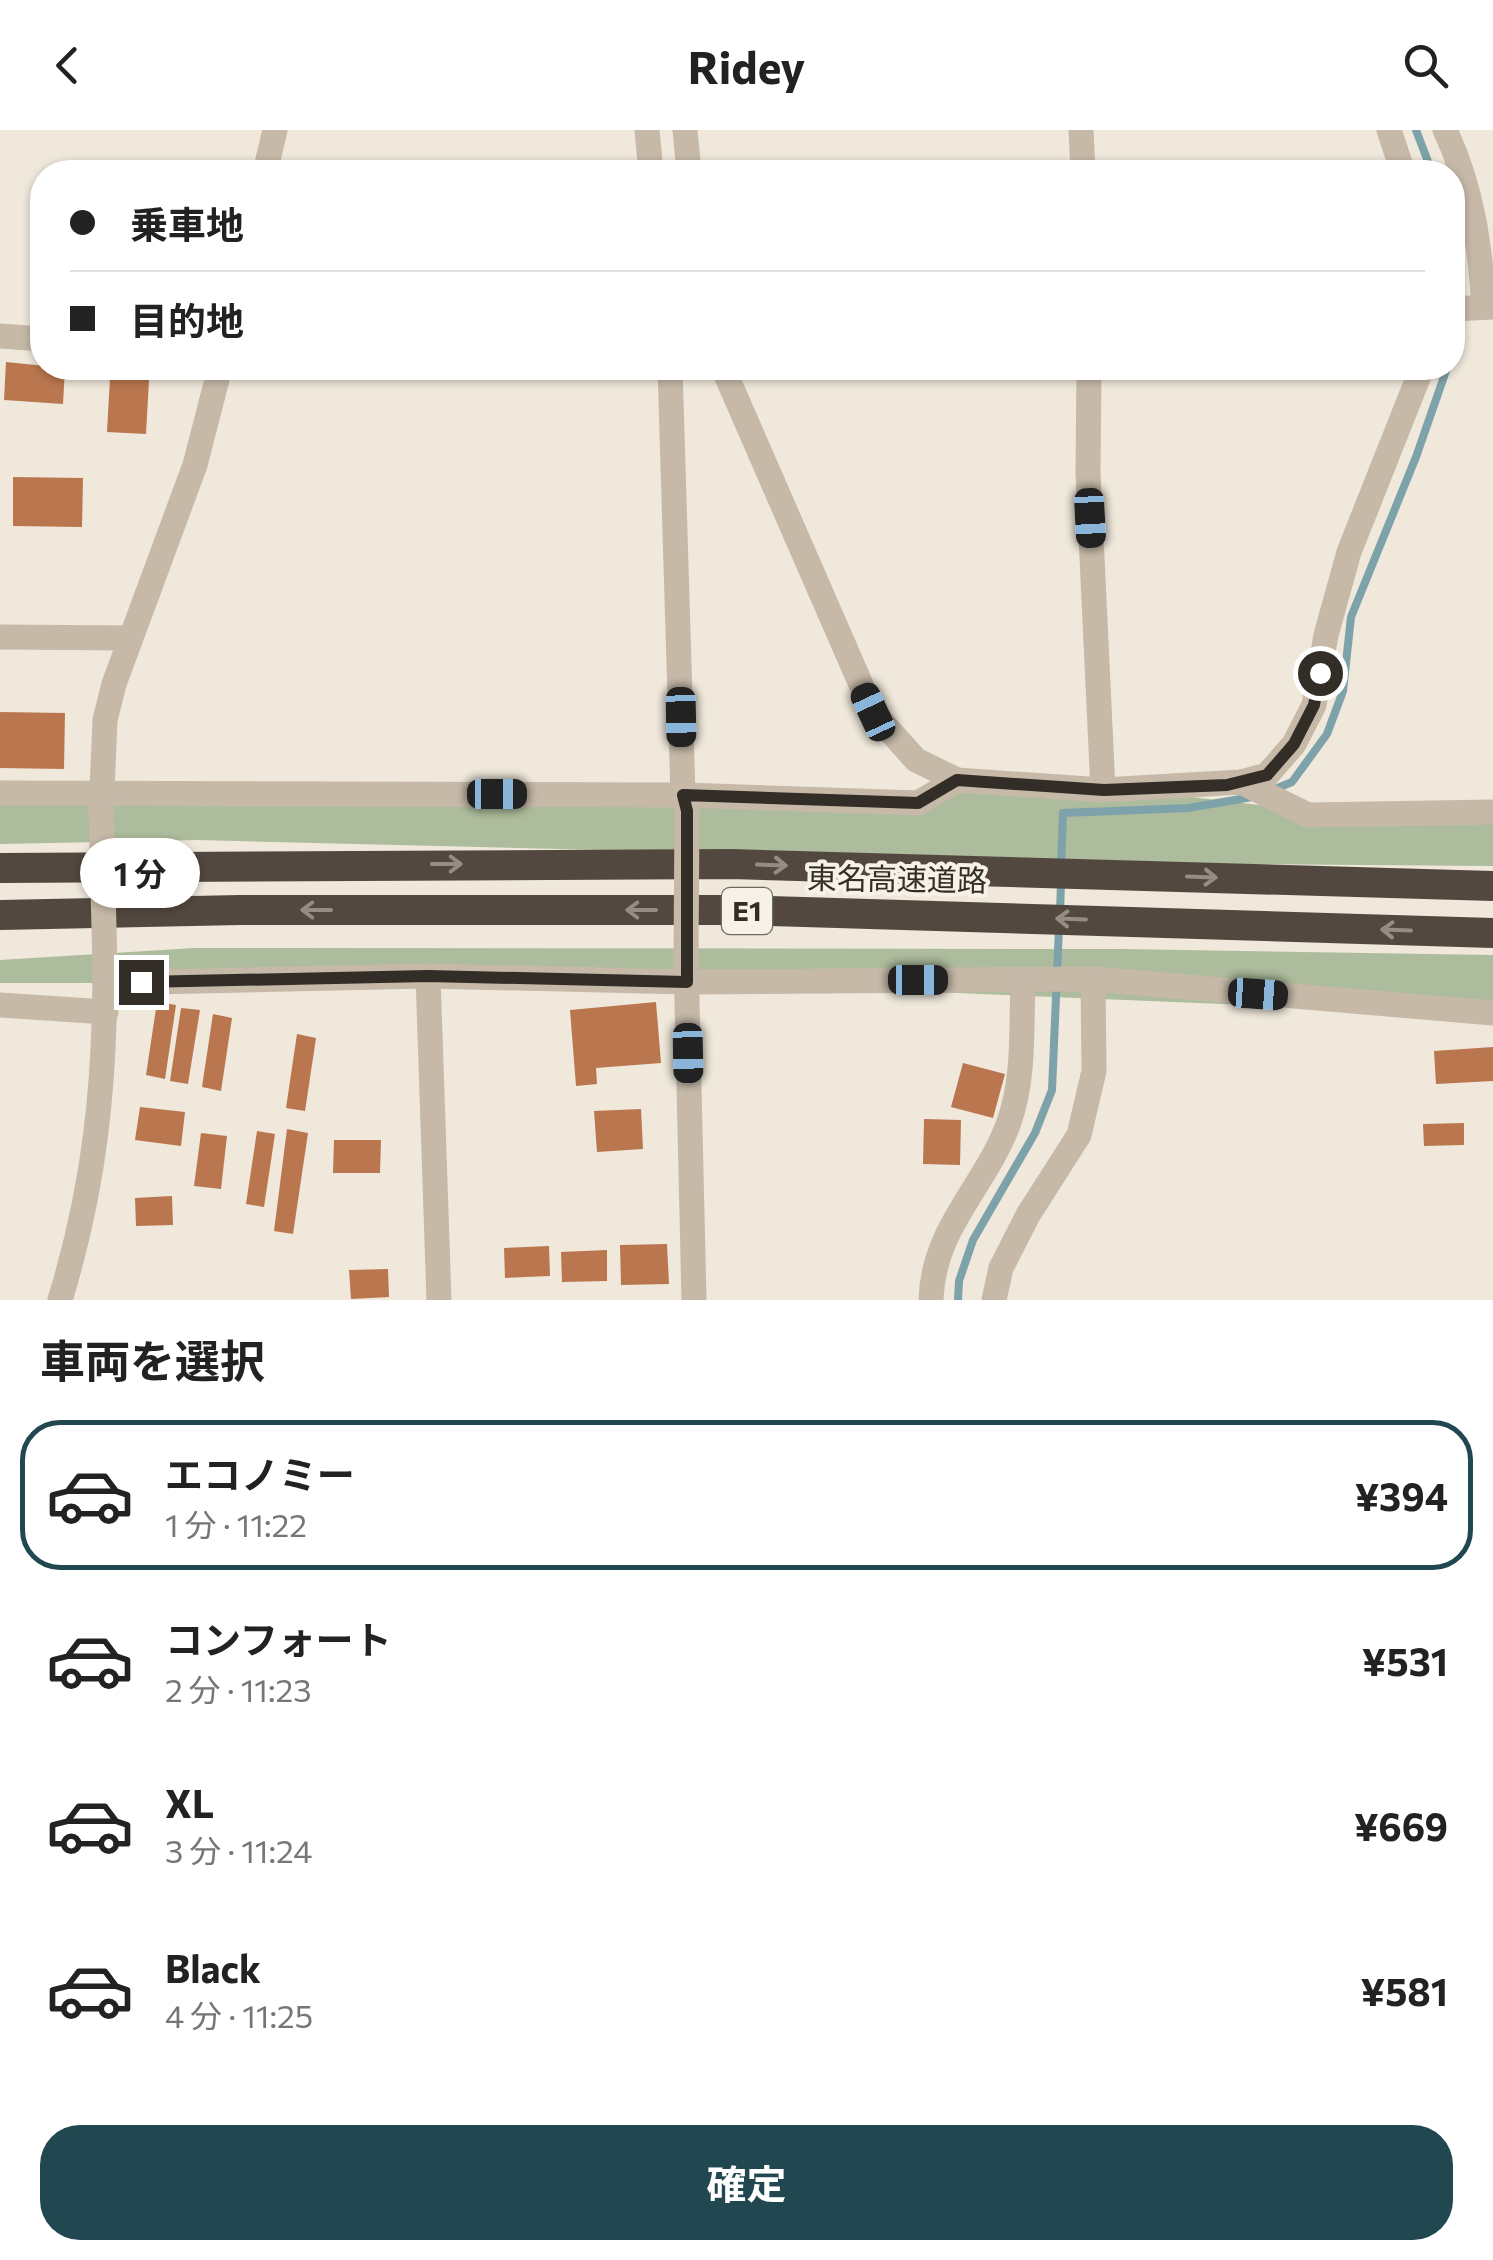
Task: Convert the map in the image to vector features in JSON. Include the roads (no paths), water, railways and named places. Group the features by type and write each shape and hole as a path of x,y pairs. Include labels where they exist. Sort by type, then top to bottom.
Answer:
{"highway":[{"name":"東名高速道路","path":"0,868 732,864 1493,886"},
{"name":"東名高速道路","path":"0,915 240,910 734,910 1493,933"}],"street":[{"path":"269,160 275,130"},
{"path":"647,130 651,160"},
{"path":"685,130 688,160"},
{"path":"1081,130 1082,160"},
{"path":"1388,130 1399,160"},
{"path":"1445,130 1458,160"},
{"path":"1465,185 1480,238 1489,307"},
{"path":"0,336 30,338"},
{"path":"60,1300 80,1236 99,1136 106,1012 101,803 105,720 130,638 195,464 217,380"},
{"path":"670,380 685,803 694,1300"},
{"path":"728,380 873,712 916,760 957,780 1104,790 1241,782 1267,775 1294,744 1314,705 1326,636 1349,552 1417,380"},
{"path":"1089,380 1088,474 1104,790"},
{"path":"0,637 130,638"},
{"path":"0,794 101,803 918,803 957,780"},
{"path":"1241,782 1308,815 1493,812"},
{"path":"105,975 428,976 687,971 1093,979 1493,1013"},
{"path":"428,976 439,1300"},
{"path":"994,1300 1001,1268 1019,1232 1079,1135 1094,1072 1093,979"},
{"path":"931,1300 940,1245 1006,1130 1020,1090 1023,980"},
{"path":"0,1005 106,1012"}],"waterway":[{"path":"1416,130 1427,160"},
{"path":"1270,791 1292,782 1327,734 1343,691 1351,617 1443,380"},
{"path":"1061,868 1063,813 1188,808 1252,797"},
{"path":"1060,913 1061,882"},
{"path":"958,1300 959,1281 973,1240 1035,1133 1052,1090 1059,927"}]}
